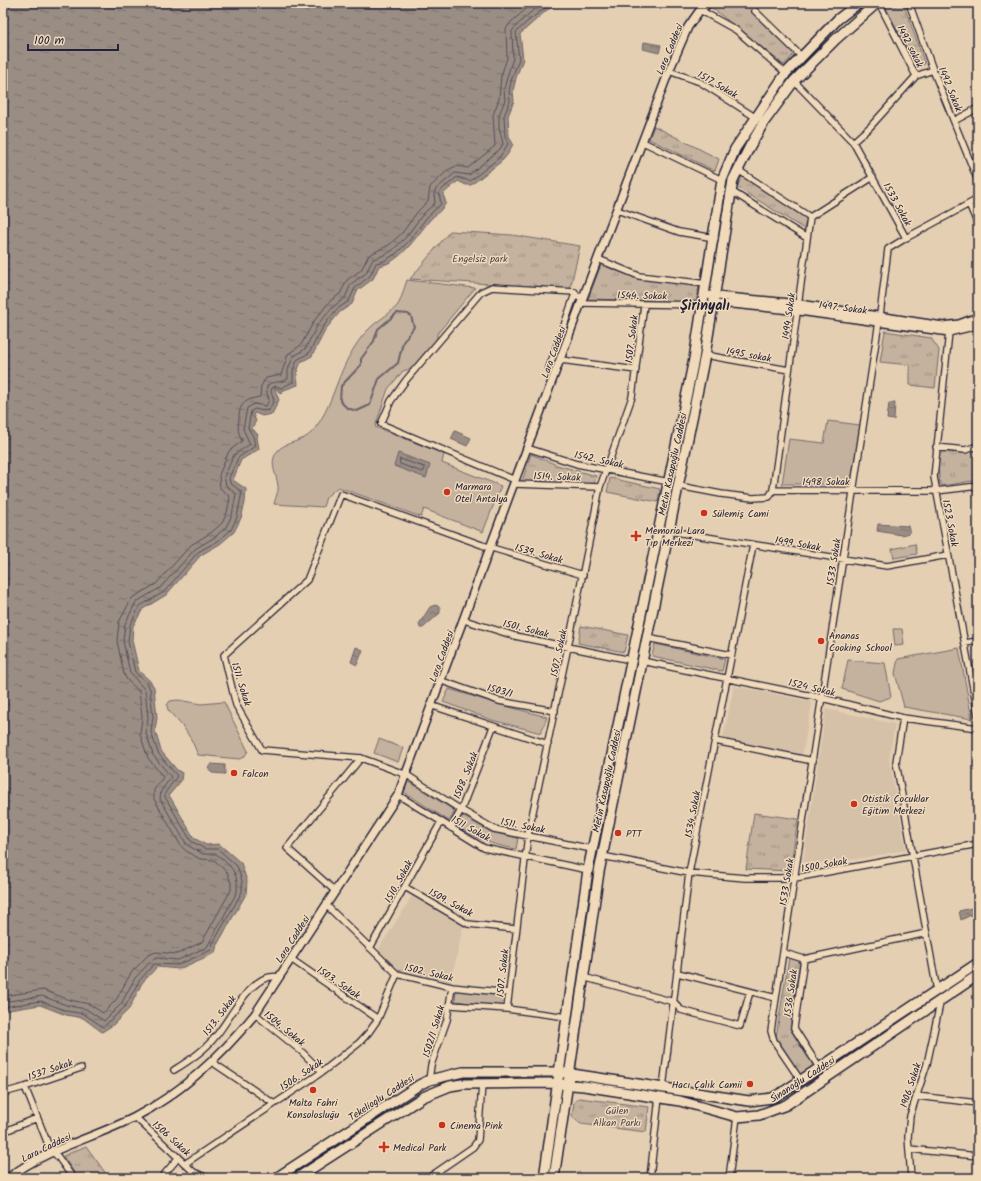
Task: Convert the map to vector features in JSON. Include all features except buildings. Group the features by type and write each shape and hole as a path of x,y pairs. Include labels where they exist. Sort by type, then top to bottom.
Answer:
{"main road":[{"name":"Metin Kasapoğlu Caddesi","path":"710,295 707,284 715,238 722,180 729,160 755,117 786,73 838,19 859,3"},
{"name":"Metin Kasapoğlu Caddesi","path":"544,1178 588,870 631,660 708,305 731,191 738,170 764,122 794,81 836,39 878,3"},
{"name":"Metin Kasapoğlu Caddesi","path":"554,1178 602,856 705,355 708,305"},
{"name":"Si̇nanoğlu Caddesi","path":"558,1084 660,1097 699,1105 737,1117 759,1115 786,1104 939,995 978,963"},
{"name":"Si̇nanoğlu Caddesi","path":"569,1072 663,1088 749,1101 760,1101 772,1098 939,995 978,975"},
{"name":"Tekelioglu Caddesi","path":"276,1178 429,1080 463,1072 569,1072"},
{"path":"297,1178 423,1097 450,1086 482,1084 558,1084"}],"street":[{"name":"Lara Caddesi","path":"7,1176 54,1152 135,1117 172,1095 212,1062 232,1042 254,1014 291,960 398,795 433,706 514,482 669,71 688,27 700,10 709,3"},
{"name":"1492 sokak","path":"878,3 916,76"},
{"name":"1492 Sokak","path":"909,3 933,70 978,181"},
{"path":"700,10 736,30 786,73"},
{"path":"755,11 801,56"},
{"path":"852,142 870,127 916,76 933,70"},
{"name":"1517 Sokak","path":"669,71 700,82 755,117"},
{"name":"1533 Sokak","path":"794,81 852,142 906,238 888,249 880,318 771,1037 801,1081"},
{"path":"954,122 978,108"},
{"path":"643,142 722,180"},
{"path":"738,170 810,217 873,177"},
{"path":"731,191 807,238"},
{"path":"906,238 978,198"},
{"path":"969,204 978,225"},
{"path":"617,210 679,232 715,238"},
{"name":"1494 Sokak","path":"773,490 810,217"},
{"path":"598,259 639,276 707,284"},
{"name":"1544. Sokak","path":"514,482 381,424 391,401 406,380 481,292 492,287 576,294 577,297 582,300 644,305 708,305"},
{"path":"549,368 576,294"},
{"name":"1497. Sokak","path":"710,295 943,326 959,324 978,317"},
{"name":"1497. Sokak","path":"708,305 733,304 799,307"},
{"name":"1507. Sokak","path":"507,1009 524,856 600,487 632,397 644,305"},
{"name":"1497. Sokak","path":"880,318 949,332 978,325"},
{"name":"1523 Sokak","path":"949,332 934,477 978,715"},
{"name":"1495 sokak","path":"705,355 789,370"},
{"path":"561,360 636,370"},
{"path":"936,447 965,450 978,446"},
{"name":"1542. Sokak","path":"527,448 577,464 669,482"},
{"name":"1514. Sokak","path":"514,482 600,487"},
{"name":"1498 Sokak","path":"679,486 753,498 769,498 773,490 936,491 978,486"},
{"name":"1511. Sokak","path":"490,548 340,494 307,580 224,655 236,705 262,750 361,758 407,775 461,810 494,829 592,849"},
{"name":"1499 Sokak","path":"669,530 843,560 890,566 948,555"},
{"name":"1534 Sokak","path":"663,1088 689,873 753,545"},
{"name":"1539. Sokak","path":"490,548 583,575"},
{"name":"1501. Sokak","path":"464,620 515,636 631,660"},
{"path":"647,638 731,656"},
{"path":"964,643 978,641"},
{"name":"1524 Sokak","path":"642,661 822,698 903,718 978,728"},
{"name":"1503/1","path":"442,681 499,700 555,711"},
{"path":"433,706 548,744"},
{"path":"903,718 896,762 912,856 939,995"},
{"name":"1508. Sokak","path":"451,828 461,810 493,727"},
{"path":"715,741 813,761"},
{"path":"335,891 287,848 361,758"},
{"name":"1511 Sokak","path":"398,795 484,848 588,870"},
{"name":"1510. Sokak","path":"370,948 441,822"},
{"name":"1500 Sokak","path":"602,856 689,873 738,877 795,878 978,844"},
{"name":"1509. Sokak","path":"405,887 468,924 516,929"},
{"name":"1502. Sokak","path":"326,905 397,974 452,987 509,993"},
{"path":"784,953 804,959 927,933"},
{"name":"1536 Sokak","path":"804,959 794,1028 820,1069"},
{"name":"1503. Sokak","path":"291,960 378,1018"},
{"path":"678,973 776,998"},
{"name":"1506. Sokak","path":"186,1163 272,1103 322,1072 358,1043 369,1032 378,1018 397,974"},
{"name":"1513. Sokak","path":"174,1070 192,1059 215,1038 251,987 262,979 274,976 279,977"},
{"path":"583,977 674,1002 681,1010 740,1026 750,992"},
{"name":"1502/1 Sokak","path":"429,1080 429,1072 451,1005 452,987"},
{"name":"1906 Sokak","path":"911,1178 909,1149 910,1116 927,1064 939,995"},
{"path":"451,1005 507,1009 567,1017"},
{"name":"1504. Sokak","path":"254,1014 301,1051 322,1072"},
{"path":"212,1062 272,1103"},
{"name":"1537 Sokak","path":"3,1093 26,1088 81,1068"},
{"path":"428,1178 473,1147 478,1140 482,1084"},
{"name":"1537 Sokak","path":"26,1088 50,1149 54,1152 73,1178"},
{"path":"916,1096 978,1103"},
{"path":"650,1178 660,1097"},
{"name":"1506 Sokak","path":"135,1117 196,1172 207,1178"},
{"path":"729,1178 737,1117"},
{"path":"3,1132 37,1118"},
{"path":"909,1149 978,1156"},
{"path":"161,1178 179,1157"},
{"name":"1506 Sokak","path":"196,1172 200,1178"}],"shaded area":[{"path":"734,686 809,701 812,704 802,755 723,739"},
{"name":"Otistik Çocuklar Eğitim Merkezi","path":"826,709 895,724 889,759 906,850 833,863 803,862"},
{"path":"412,896 463,926 451,983 398,972 378,950"}],"green space":[{"path":"719,3 744,3 794,54 784,65 712,8"},
{"path":"890,3 903,3 925,64 917,68 885,6"},
{"path":"654,126 719,159 715,171 649,139"},
{"path":"742,176 807,218 804,229 737,187"},
{"name":"Engelsiz park","path":"450,231 512,235 580,246 570,289 410,279"},
{"path":"601,265 637,278 699,286 696,302 588,299"},
{"path":"407,280 475,288 437,334 437,340 411,369 403,371 388,389 375,427 444,454 442,463 501,486 483,532 424,509 421,517 338,487 326,497 323,507 274,504 278,488 273,465 276,453 283,446 308,436 319,423 330,402 348,358 354,348 372,326 397,306"},
{"path":"885,331 931,338 939,350 935,388 910,385 910,365 880,362"},
{"path":"828,421 860,425 851,484 782,484 789,439 824,443"},
{"path":"978,450 978,480 942,486 940,484 938,468 940,454 943,452 966,453"},
{"path":"531,454 557,465 596,476 594,485 522,482"},
{"path":"610,478 660,489 658,502 607,492"},
{"path":"915,544 917,554 894,558 892,549"},
{"path":"581,626 628,635 624,652 578,643"},
{"path":"893,629 902,629 904,645 895,646"},
{"path":"655,644 725,659 722,671 652,656"},
{"path":"959,648 972,719 904,707 895,673 898,659"},
{"path":"848,660 885,663 891,697 879,701 842,689"},
{"path":"449,689 547,717 541,733 492,720 443,702"},
{"path":"178,700 201,704 224,702 248,751 244,757 239,759 198,755 184,728 168,710 167,705 170,701"},
{"path":"379,739 403,748 398,762 374,753"},
{"path":"408,781 455,811 449,821 404,792"},
{"path":"754,813 798,819 790,871 746,869"},
{"path":"462,816 491,832 518,838 516,849 484,841 464,831 456,826"},
{"path":"789,958 800,961 790,1029 815,1068 802,1077 776,1037"},
{"path":"456,989 502,995 501,1007 455,1001"},
{"name":"Gülen Alkan Parkı","path":"579,1098 649,1107 646,1132 581,1124 572,1117 574,1102"},
{"path":"86,1146 109,1178 78,1178 63,1156"}],"water":[{"path":"3,3 560,3 547,10 520,34 523,59 513,91 514,101 508,116 509,136 513,144 508,154 502,161 471,185 466,185 458,181 443,194 446,203 442,208 429,221 401,255 387,264 379,266 373,279 358,290 352,304 340,312 326,329 312,356 301,362 297,372 298,385 284,390 281,394 274,387 279,400 272,414 262,416 255,413 253,414 256,421 252,428 258,435 259,449 241,460 233,480 246,489 245,503 241,518 234,532 220,544 201,555 166,595 143,609 133,626 132,640 139,671 154,687 157,718 155,730 161,751 177,770 182,773 181,781 169,795 194,838 206,845 219,844 241,863 247,881 246,894 217,945 215,953 179,969 157,967 142,983 129,1009 113,1025 102,1032 83,1018 66,1015 40,1005 3,1011"},
{"path":"644,42 661,45 659,53 643,49"},
{"path":"889,403 895,403 894,420 887,419"},
{"path":"455,431 471,438 467,446 451,439"},
{"path":"398,453 430,465 426,478 394,466"},
{"path":"878,524 908,526 910,533 902,535 877,531"},
{"path":"435,605 440,607 440,613 423,628 420,628 419,624 430,607"},
{"path":"356,647 363,650 357,665 351,662"},
{"path":"211,764 225,765 225,774 212,773 208,768"},
{"path":"976,907 977,912 961,920 959,911"}],"waterway":[{"path":"397,313 408,314 411,316 414,327 403,342 398,363 379,379 370,405 357,411 347,408 340,401 341,386 361,365 361,359 374,341 378,329 397,313"}],"place":[{"name":"Marmara Otel Antalya","path":"447,492"},
{"name":"Sülemiş Cami","path":"704,513"},
{"name":"Memorial Lara Tıp Merkezi","path":"636,536"},
{"name":"Ananas Cooking School","path":"821,641"},
{"name":"Falcon","path":"234,773"},
{"name":"Otistik Çocuklar Eğitim Merkezi","path":"854,804"},
{"name":"PTT","path":"618,833"},
{"name":"Hacı Çalık Camii","path":"750,1084"},
{"name":"Malta Fahri Konsolosluğu","path":"313,1090"},
{"name":"Cinema Pink","path":"442,1125"},
{"name":"Medical Park","path":"384,1147"}],"district":[{"name":"Şirinyalı","path":"705,305"}]}
